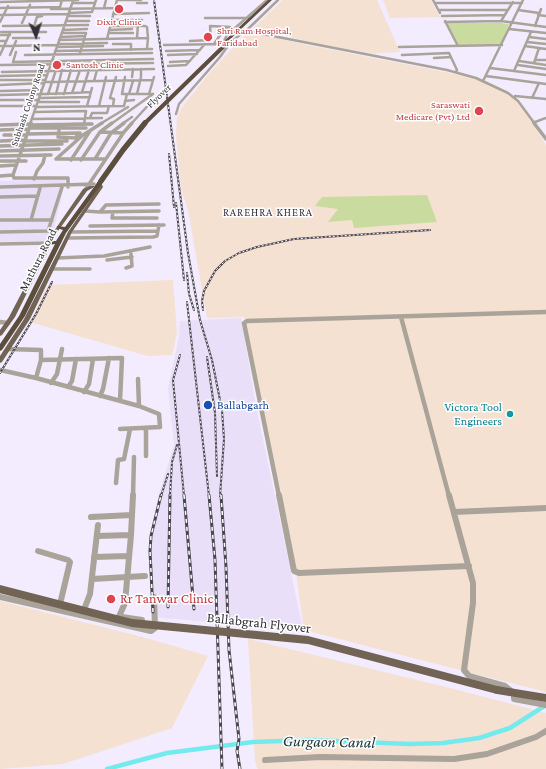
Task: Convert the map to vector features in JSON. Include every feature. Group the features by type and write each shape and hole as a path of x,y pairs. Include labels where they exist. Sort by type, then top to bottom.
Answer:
{"highway":[{"path":"223,45 269,0"},
{"name":"Flyover","path":"93,185 136,129 223,45 244,30 274,0"},
{"name":"Mathura Road","path":"59,242 59,229 93,185"},
{"name":"Mathura Road","path":"0,342 26,302 63,233 93,185"},
{"name":"Mathura Road","path":"0,349 22,316 26,302"}],"main road":[{"path":"0,334 59,242 70,232 101,187 93,185"},
{"path":"0,360 27,319 52,269 57,258 59,242"},
{"name":"Ballabgrah Flyover","path":"0,589 132,623 308,640 497,690 542,699"}],"street":[{"path":"67,20 78,0"},
{"path":"106,0 104,8 111,24 114,39 112,50"},
{"path":"111,24 117,0 124,2 141,0"},
{"path":"164,45 223,45 228,35 269,0"},
{"path":"176,114 179,104 220,57 230,43 278,0"},
{"path":"433,0 458,46"},
{"path":"9,19 18,1"},
{"path":"42,14 47,1"},
{"path":"51,10 54,1"},
{"path":"62,1 67,20"},
{"path":"62,1 1,2 0,7 44,7 63,12"},
{"path":"2,15 42,14 60,6 62,1"},
{"path":"67,20 95,1"},
{"path":"94,9 95,1"},
{"path":"85,38 142,10 145,3 135,1"},
{"path":"501,21 513,1"},
{"path":"0,28 30,27 67,20 90,18 67,20 35,23 0,23 2,15 10,2"},
{"path":"17,19 25,2"},
{"path":"22,23 32,2"},
{"path":"34,15 39,2"},
{"path":"435,3 522,2 486,76 485,82"},
{"path":"60,6 67,20 85,38"},
{"path":"67,20 91,12 94,9 104,8"},
{"path":"111,24 123,8"},
{"path":"535,26 541,9"},
{"path":"51,10 63,12"},
{"path":"111,24 148,13 142,10"},
{"path":"438,10 508,10"},
{"path":"518,10 546,16"},
{"path":"63,12 67,20 86,33 77,65"},
{"path":"35,23 38,16 67,20 87,27 67,20 63,12"},
{"path":"212,16 238,15 239,19"},
{"path":"442,16 505,15"},
{"path":"205,22 205,17 239,19 248,18"},
{"path":"214,44 218,37 234,23 233,18"},
{"name":"Subhash Colony Road","path":"13,175 57,45 67,20"},
{"path":"111,24 142,20"},
{"path":"445,22 501,21 511,24 546,27"},
{"path":"111,24 137,24 147,27 148,38 146,49"},
{"path":"111,24 132,33 111,24"},
{"path":"135,44 137,24"},
{"path":"3,26 12,27"},
{"path":"169,47 204,44 211,40 211,26 236,29"},
{"path":"0,55 12,27"},
{"path":"22,45 30,27"},
{"path":"509,29 546,33"},
{"path":"244,30 456,72 505,90 515,96 532,118"},
{"path":"244,30 252,31"},
{"path":"0,40 8,37 46,32"},
{"path":"514,71 518,65 531,32"},
{"path":"0,34 8,37"},
{"path":"26,35 39,38"},
{"path":"10,55 14,39 26,35 43,35"},
{"path":"529,37 546,39"},
{"path":"140,49 141,38"},
{"path":"114,39 148,38"},
{"path":"121,50 124,39"},
{"path":"190,41 204,44"},
{"path":"527,42 546,44"},
{"path":"83,45 106,43"},
{"path":"113,44 131,44 128,69"},
{"path":"168,66 185,66 204,44"},
{"path":"24,58 29,45"},
{"path":"399,47 502,45"},
{"path":"0,46 103,46"},
{"path":"525,46 546,49"},
{"path":"534,62 539,48"},
{"path":"5,68 79,57 130,53 140,49 146,49 152,56"},
{"path":"2,72 52,61 81,50 121,50 130,53 152,56"},
{"path":"168,54 200,50"},
{"path":"16,52 12,61 24,58 52,61 58,64 58,67 103,63 152,56"},
{"path":"402,55 449,53 457,70 456,72"},
{"path":"168,54 196,54"},
{"path":"168,54 194,57"},
{"path":"0,66 79,57 103,63 128,64 152,56"},
{"path":"24,58 52,61"},
{"path":"434,58 451,58"},
{"path":"534,62 546,60"},
{"path":"48,94 56,70 52,61"},
{"path":"170,62 190,61"},
{"path":"519,61 534,62 546,65"},
{"path":"10,65 5,68 0,76 47,75"},
{"path":"518,65 546,69"},
{"path":"490,68 546,75"},
{"path":"0,86 41,94 61,106 124,106 133,79 133,69"},
{"path":"137,94 141,80 141,69"},
{"path":"56,70 154,69"},
{"path":"56,94 62,70"},
{"path":"60,111 71,70"},
{"path":"73,93 80,70"},
{"path":"82,92 89,70"},
{"path":"94,81 97,70"},
{"path":"486,76 546,84"},
{"path":"100,113 106,77"},
{"path":"113,106 114,99 110,98 116,77"},
{"path":"0,106 5,106 41,94 52,82 115,81 125,79 141,80 153,78 149,94"},
{"path":"52,163 90,131 129,108 137,106 154,95 121,94 125,79"},
{"path":"0,80 62,102 79,102"},
{"path":"485,82 513,96 532,118 546,139"},
{"path":"532,98 539,83"},
{"path":"87,106 92,88"},
{"path":"0,91 90,97"},
{"path":"0,95 56,94 64,96 73,93 91,92"},
{"path":"0,100 41,94"},
{"path":"515,96 546,99"},
{"path":"5,106 8,100"},
{"path":"125,101 134,100"},
{"path":"0,188 93,185 106,159 123,133 153,100"},
{"path":"90,118 92,113 108,113 109,106"},
{"path":"137,106 147,107"},
{"path":"129,108 142,112"},
{"path":"81,160 100,132 129,108"},
{"path":"34,113 60,111 85,111 86,113"},
{"path":"34,113 86,113"},
{"path":"84,124 86,113"},
{"path":"95,159 111,133 132,117"},
{"path":"32,118 102,118"},
{"path":"535,122 546,118"},
{"path":"4,135 44,133 58,133 65,133 80,133 75,138 58,137 58,133 61,120"},
{"path":"0,125 9,124 29,127"},
{"path":"9,124 0,144 67,141"},
{"path":"0,130 92,124"},
{"path":"60,126 86,128"},
{"path":"90,131 123,133"},
{"path":"71,160 90,131"},
{"path":"42,141 44,133"},
{"path":"24,142 62,144"},
{"path":"0,151 59,149"},
{"path":"34,179 37,170 44,162 45,155"},
{"path":"0,156 51,155"},
{"path":"56,159 106,159"},
{"path":"0,161 26,161"},
{"path":"0,166 16,165"},
{"path":"0,176 13,175 14,178 17,179 68,178 68,186"},
{"path":"0,188 68,186"},
{"path":"48,231 62,187"},
{"path":"31,220 40,188"},
{"path":"0,198 38,196"},
{"path":"100,212 106,205 159,204"},
{"path":"132,205 132,218"},
{"path":"85,211 159,211"},
{"path":"113,212 112,218 157,218"},
{"path":"0,220 52,220"},
{"path":"87,239 91,225 164,225"},
{"path":"127,238 129,225"},
{"path":"0,244 154,237 157,236 159,225"},
{"path":"0,232 48,231 59,229"},
{"path":"70,232 89,233 158,231"},
{"path":"107,260 150,247"},
{"path":"126,268 132,266 132,257 130,252"},
{"path":"57,258 79,256 132,257"},
{"path":"52,269 90,270"},
{"path":"469,566 294,572 244,322 546,312"},
{"path":"401,317 469,566 474,591 464,670 469,676 503,685 514,693"},
{"path":"0,323 7,324"},
{"path":"8,349 41,350 41,360 36,378"},
{"path":"51,383 57,374 62,350"},
{"path":"100,396 103,389 109,358"},
{"path":"41,360 122,358 120,401"},
{"path":"84,392 89,386 93,359"},
{"path":"68,387 72,382 76,360"},
{"path":"0,370 36,378 139,406 159,414 160,427 120,429"},
{"path":"138,379 139,406"},
{"path":"146,428 146,456"},
{"path":"124,459 125,445 130,429"},
{"path":"115,624 125,603 126,577 131,535 134,458 118,460 116,483"},
{"path":"454,512 546,508"},
{"path":"91,517 132,515"},
{"path":"85,607 90,594 98,525"},
{"path":"97,536 131,535"},
{"path":"38,551 68,560 70,562 61,600"},
{"path":"94,557 128,556"},
{"path":"92,579 145,576"},
{"path":"0,585 119,616 155,621"},
{"path":"0,597 151,631 155,628 154,597"},
{"path":"542,699 546,705"},
{"path":"265,760 320,757 454,759 487,754 536,737 546,731"}],"shaded area":[{"path":"283,0 377,0 400,52 376,54 319,44 253,28"},
{"path":"383,0 431,0 440,17 390,18"},
{"path":"249,31 298,43 475,78 510,94 531,120 546,145 546,692 304,630 293,550 244,317 207,318 188,210 181,189 176,136 177,118 182,107 212,70"},
{"path":"66,179 54,228 46,241 0,242 0,181"},
{"path":"173,280 177,333 172,355 148,356 30,322 48,285"},
{"path":"241,318 256,406 303,630 152,617 150,537 158,497 174,445 168,388 179,337 180,321"},
{"path":"0,601 146,638 208,656 172,728 63,764 0,769"},
{"path":"248,639 546,713 546,769 258,769 255,761"}],"green space":[{"path":"447,23 509,24 501,44 459,45"},
{"path":"427,195 437,222 354,228 352,220 328,222 338,209 315,206 322,197"}],"waterway":[{"name":"Gurgaon Canal","path":"107,769 167,753 253,742 310,740 409,744 443,743 479,738 510,728 546,705"}],"railway":[{"path":"154,0 188,253 200,320 212,360 222,410 224,439 220,496"},
{"path":"169,154 174,207"},
{"path":"176,203 184,280"},
{"path":"203,310 202,301 204,291 215,271 225,261 239,253 257,247 294,239 430,230"},
{"path":"187,273 189,294 194,310"},
{"path":"0,373 36,314 52,282"},
{"path":"187,302 209,496"},
{"path":"180,355 173,380 184,496"},
{"path":"207,357 215,413 217,476"},
{"path":"170,496 172,462 177,445"},
{"path":"161,496 168,474"},
{"path":"153,612 150,551 151,536 161,495"},
{"path":"168,607 170,495"},
{"path":"184,495 194,609"},
{"path":"209,495 215,560 222,769"},
{"path":"221,495 226,567 229,650 239,739 237,751 240,769"}],"place":[{"name":"Dixit Clinic","path":"119,9"},
{"name":"Shri Ram Hospital, Faridabad","path":"208,37"},
{"name":"Santosh Clinic","path":"57,65"},
{"name":"Saraswati Medicare (Pvt) Ltd","path":"479,111"},
{"name":"Ballabgarh","path":"208,405"},
{"name":"Victora Tool Engineers","path":"510,414"},
{"name":"Rr Tanwar Clinic","path":"111,599"}],"district":[{"name":"RAREHRA KHERA","path":"268,213"}]}
